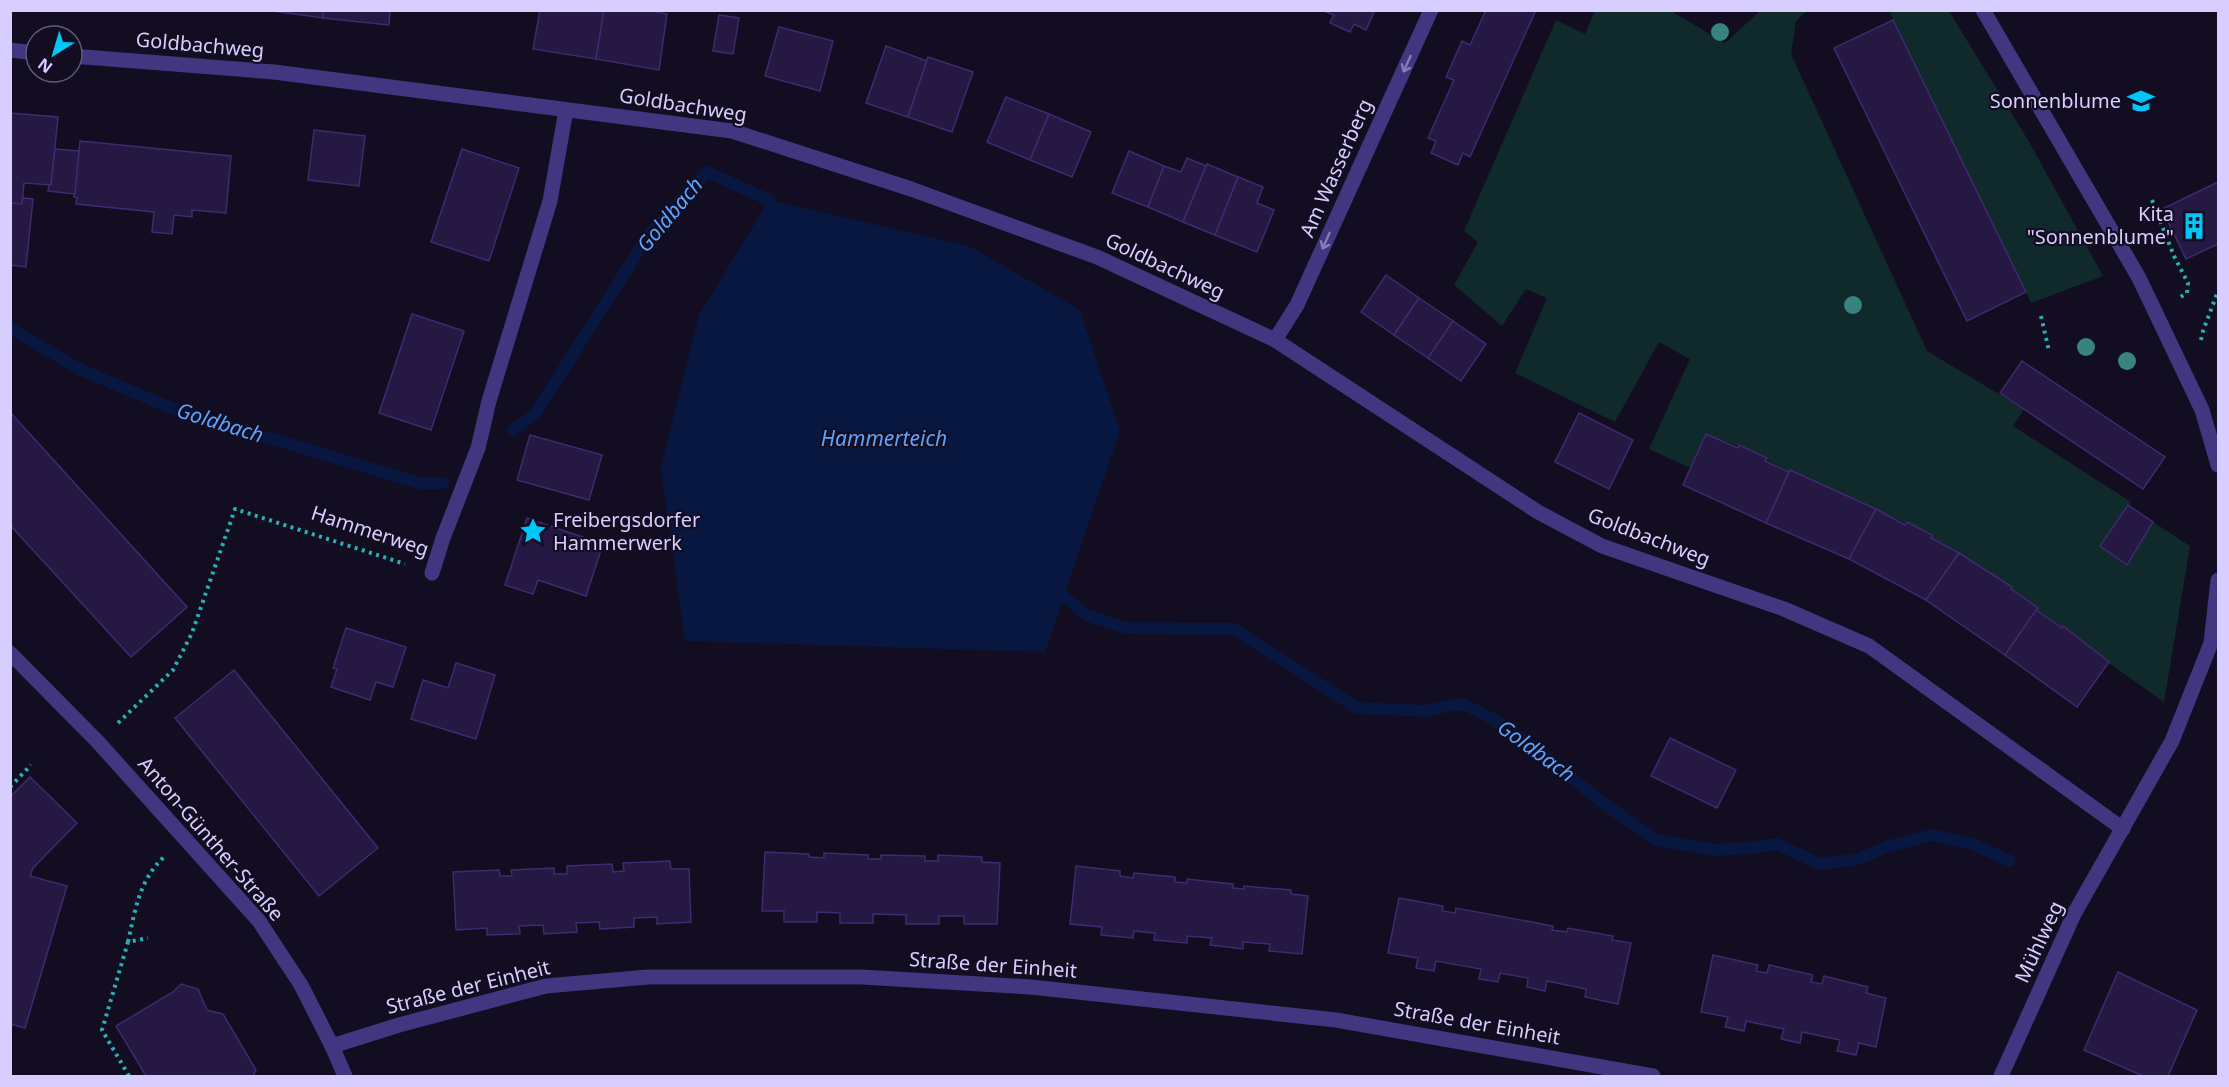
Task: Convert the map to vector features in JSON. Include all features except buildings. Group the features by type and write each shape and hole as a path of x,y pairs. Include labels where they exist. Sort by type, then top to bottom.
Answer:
{"street":[{"name":"Am Wasserberg","path":"1275,340 1297,305 1431,10"},
{"path":"1983,10 2139,278 2202,410 2218,465"},
{"name":"Goldbachweg","path":"84,57 274,72 732,131 911,189 1097,257 1275,340 1538,512 1602,546 1784,609 1869,646 2123,829"},
{"name":"Hammerweg","path":"432,573 478,448 489,401 550,201 566,110"},
{"name":"Mühlweg","path":"2001,1077 2074,914 2172,741 2211,643 2218,580"},
{"name":"Anton-Günther-Straße","path":"10,653 98,742 259,921 301,985 345,1077"},
{"name":"Straße der Einheit","path":"332,1046 399,1025 546,986 648,977 862,977 1031,987 1336,1020 1653,1077"}],"path":[{"path":"2152,200 2174,256 2188,283 2187,293 2157,314"},
{"path":"2192,388 2203,331 2218,291"},
{"path":"2042,316 2049,351"},
{"name":"Hammerweg","path":"98,742 172,670 192,633 235,509 432,573"},
{"path":"10,787 31,765"},
{"path":"129,1077 102,1030 138,899 148,875 154,866 186,838"},
{"path":"128,942 148,938"}],"green space":[{"path":"1595,11 1675,11 1674,13 1725,43 1760,11 1807,11 1796,21 1791,54 1927,351 2024,409 2013,426 2131,502 2101,546 2127,565 2153,522 2190,546 2164,702 1919,529 1784,469 1749,450 1706,434 1690,468 1649,449 1690,359 1659,342 1615,422 1515,373 1547,298 1526,289 1502,326 1454,285 1478,242 1464,231 1556,20 1585,34"},
{"path":"1889,11 1949,11 2028,140 2103,276 2031,303"}],"water":[{"name":"Hammerteich","path":"769,200 969,246 1080,310 1120,431 1045,652 685,641 661,468 699,315"}],"waterway":[{"name":"Goldbach","path":"513,430 535,414 650,233 707,172 769,200"},
{"name":"Goldbach","path":"10,328 81,370 176,410 419,483 443,483"},
{"name":"Goldbach","path":"1064,596 1086,615 1126,628 1234,629 1357,708 1426,711 1452,705 1465,705 1495,720 1536,749 1603,803 1656,840 1715,850 1777,844 1820,864 1859,859 1889,846 1932,835 1972,844 2010,861"}],"place":[{"name":"Sonnenblume","path":"2141,101"},
{"name":"Kita \"Sonnenblume\"","path":"2194,226"},
{"name":"Freibergsdorfer Hammerwerk","path":"533,531"}]}
